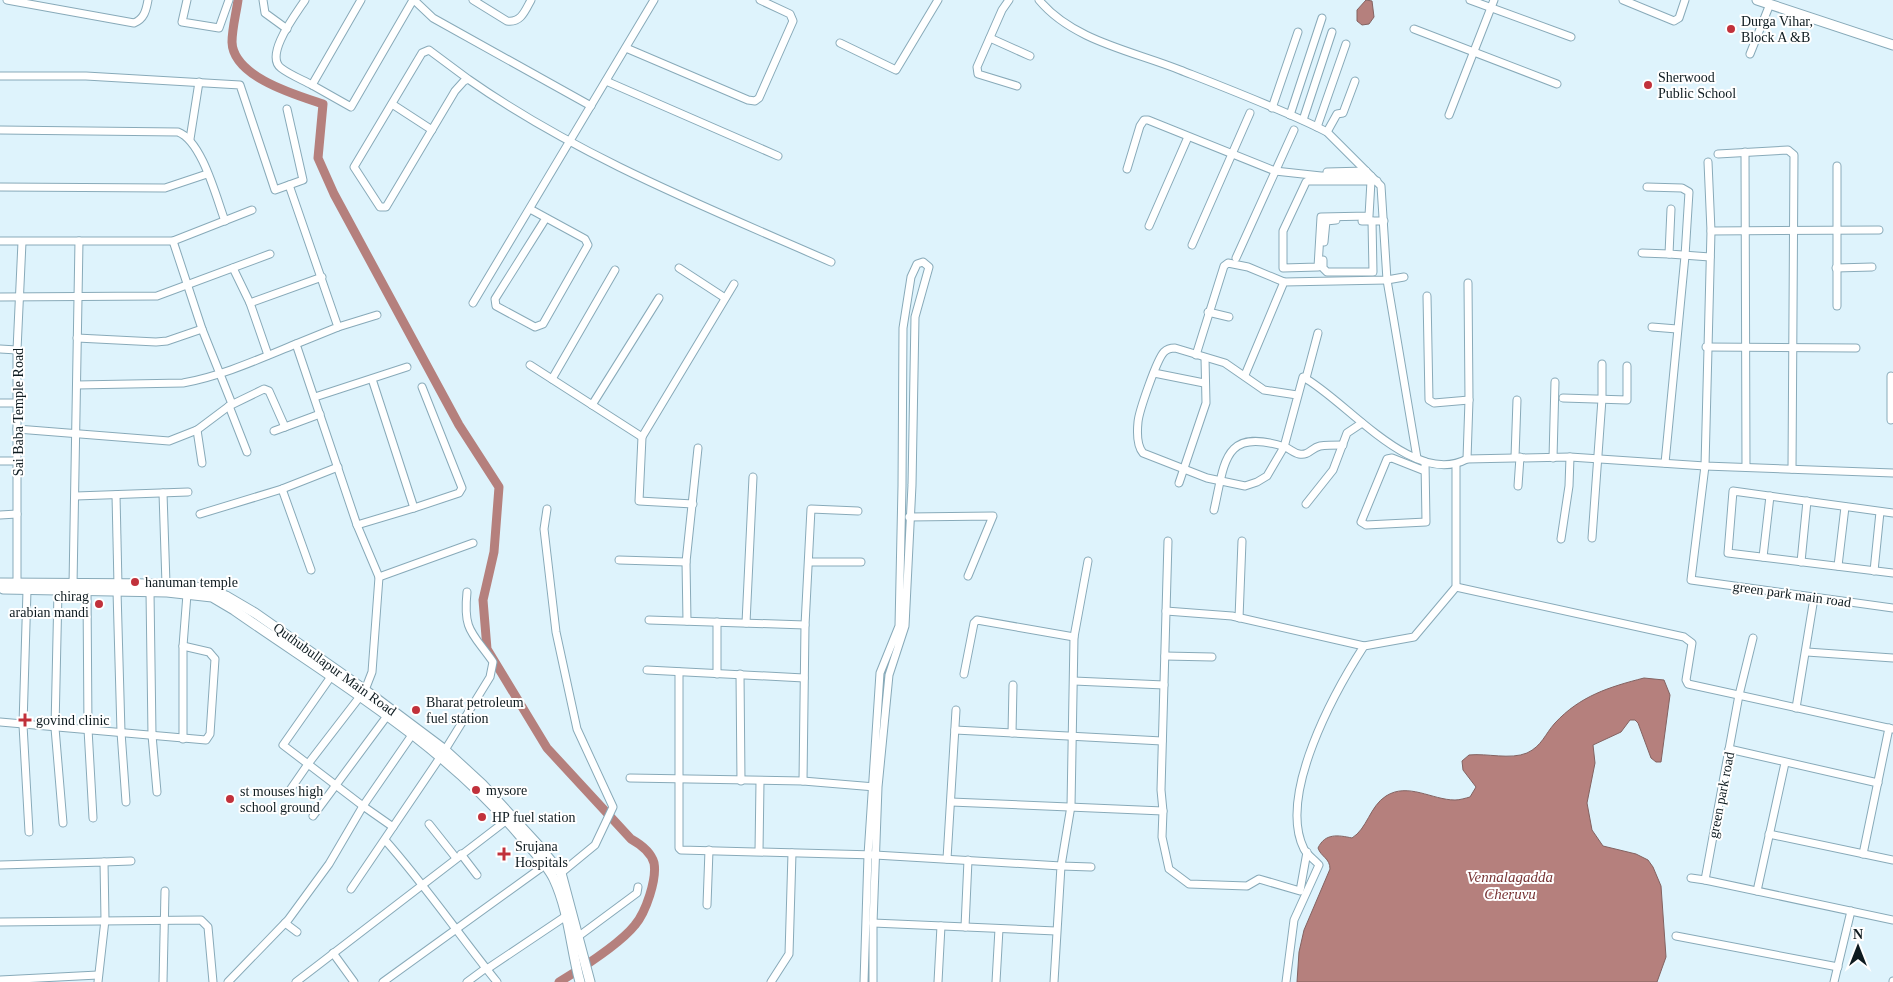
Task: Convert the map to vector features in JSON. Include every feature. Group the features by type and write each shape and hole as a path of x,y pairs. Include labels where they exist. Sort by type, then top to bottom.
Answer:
{"main road":[{"path":"1758,0 1893,45"},
{"name":"Quthubullapur Main Road","path":"0,583 13,585 73,585 212,597 330,678 363,694 388,716 415,731"},
{"name":"Quthubullapur Main Road","path":"0,589 13,585 27,590 87,591 166,584 203,588 226,596 255,613 415,731 482,784 561,873 577,940 575,963 580,982"},
{"name":"Quthubullapur Main Road","path":"443,754 507,820 554,879 566,916 584,958 590,982"}],"street":[{"path":"6,0 134,23 141,20 148,0"},
{"path":"187,0 182,22 219,28 229,0"},
{"path":"263,0 265,13 287,29"},
{"path":"304,0 277,49 277,62 280,68 351,107 413,0 433,18 591,106"},
{"path":"312,85 360,0"},
{"path":"473,0 507,21 512,22 521,17 531,0"},
{"path":"473,304 654,0"},
{"path":"626,48 748,100 755,101 759,98 793,21 790,14 760,0"},
{"path":"840,43 896,70 938,0"},
{"path":"1009,0 1002,10 977,67 978,74 1018,86"},
{"path":"1039,0 1061,22 1080,33 1180,70 1317,127 1326,132 1373,180 1384,221 1387,280 1417,458"},
{"path":"1470,0 1571,37"},
{"path":"1449,115 1494,0"},
{"path":"1624,0 1674,21 1679,18 1685,0"},
{"path":"1750,54 1770,4"},
{"path":"1290,115 1322,18"},
{"path":"1414,29 1557,84"},
{"path":"1272,108 1298,32"},
{"path":"1303,120 1332,32"},
{"path":"990,38 1030,56"},
{"path":"1317,127 1346,44"},
{"path":"468,79 455,91 386,207 380,207 354,167 422,53 427,50 468,79 570,141 670,191 831,262"},
{"path":"0,76 86,76 240,85 275,190 303,180 287,109"},
{"path":"606,81 778,156"},
{"path":"1326,132 1337,114 1343,113 1355,81"},
{"path":"190,139 199,82"},
{"path":"392,104 432,130"},
{"path":"1192,245 1230,154 1250,113"},
{"path":"1127,169 1140,126 1144,120 1275,171 1373,180"},
{"path":"0,130 178,132 190,139 207,174 225,221"},
{"path":"1236,258 1294,130"},
{"path":"1149,226 1188,137"},
{"path":"1718,154 1788,150 1794,155 1792,469"},
{"path":"1745,152 1746,467"},
{"path":"1705,466 1706,347 1710,257 1708,162"},
{"path":"1837,166 1837,306"},
{"path":"0,187 166,188 207,174"},
{"path":"1373,180 1369,216 1321,217 1318,267 1283,268 1283,231 1306,182 1373,180"},
{"path":"289,185 338,327"},
{"path":"1647,187 1682,188 1688,192 1685,256 1665,463"},
{"path":"530,209 586,239 588,245 543,324 535,327 496,306 495,299 546,218"},
{"path":"1669,254 1671,209"},
{"path":"0,241 173,241 252,210"},
{"path":"1384,221 1326,221 1323,268 1327,272 1371,276 1387,280 1404,277"},
{"path":"1371,276 1374,270 1372,221"},
{"path":"1710,231 1837,232 1879,230"},
{"path":"73,585 79,241"},
{"path":"173,241 202,330 220,374 247,452"},
{"name":"Sai Baba Temple Road","path":"13,585 17,514 17,350 22,242"},
{"path":"1642,253 1710,257"},
{"path":"0,296 157,296 270,254"},
{"path":"864,982 881,669 899,626 903,328 911,278 917,264 923,262 929,267 915,317 912,485 905,626 890,673 875,786"},
{"path":"1196,356 1208,312 1224,266 1228,263 1248,267 1284,282 1371,276"},
{"path":"1836,268 1872,267"},
{"path":"233,268 250,303 268,355"},
{"path":"679,268 725,298"},
{"path":"552,380 615,270"},
{"path":"250,303 322,277"},
{"path":"1245,376 1284,282"},
{"path":"1467,460 1469,400 1468,283"},
{"path":"694,504 639,501 642,437 734,284"},
{"path":"1427,296 1429,400 1434,403 1469,400"},
{"path":"592,405 659,298"},
{"path":"1208,312 1229,317"},
{"path":"77,385 183,383 220,374 338,327 377,314"},
{"path":"1652,327 1677,329"},
{"path":"77,338 156,342 202,330"},
{"path":"1306,378 1318,333"},
{"path":"290,790 363,694 372,672 379,577 357,525 296,344"},
{"path":"1706,347 1793,346 1856,348"},
{"path":"1297,395 1264,390 1225,363 1196,356 1175,348 1169,348 1163,353 1154,373 1138,422 1139,448 1143,453 1207,478 1245,486 1257,482 1267,476 1284,447 1290,433 1297,395 1303,377 1306,378"},
{"path":"0,349 17,350"},
{"path":"1179,483 1206,403 1204,382 1206,358"},
{"path":"1592,538 1602,399 1602,364"},
{"path":"530,365 642,437"},
{"path":"1563,398 1627,400 1628,366"},
{"path":"315,397 407,367"},
{"path":"1154,373 1204,382"},
{"path":"1891,420 1891,376 1893,376"},
{"path":"1306,378 1373,433 1433,465 1456,465 1467,460 1517,457 1570,457 1705,466 1893,473"},
{"path":"372,379 414,508"},
{"path":"1553,458 1555,382"},
{"path":"357,525 459,493 462,488 422,387"},
{"path":"17,430 170,441 197,430 230,405 261,389 267,389 285,427"},
{"path":"1517,400 1518,486"},
{"path":"0,403 18,403"},
{"path":"274,431 320,414"},
{"path":"1306,504 1333,470 1347,433 1362,423"},
{"path":"197,430 202,463"},
{"path":"1214,510 1227,455 1238,444 1249,442 1284,447 1299,454 1307,454 1316,447 1343,445"},
{"path":"687,621 686,562 694,504 698,448"},
{"path":"1562,539 1569,486 1570,457"},
{"path":"1425,462 1426,522 1366,525 1362,522 1387,459 1392,458 1425,470"},
{"path":"0,461 17,461"},
{"path":"1166,611 1239,618 1364,646 1414,637 1456,587 1456,465"},
{"name":"green park main road","path":"1705,466 1692,580 1893,608"},
{"path":"200,514 282,488 338,467"},
{"path":"746,623 753,478"},
{"path":"282,488 311,570"},
{"path":"1893,513 1733,491 1728,553 1893,573"},
{"path":"76,496 188,492"},
{"path":"163,493 166,584"},
{"path":"116,495 121,732 126,802"},
{"path":"1763,557 1770,496"},
{"path":"1801,562 1807,501"},
{"path":"1838,566 1844,506"},
{"path":"547,509 544,529 556,632 577,729 613,807 595,845 561,873"},
{"path":"803,781 804,625 811,509 858,511"},
{"path":"1874,571 1880,512"},
{"path":"0,515 17,514"},
{"path":"909,517 993,516 968,576"},
{"path":"1168,541 1161,790 1163,811 1162,837 1169,869 1190,884 1247,886 1259,879 1300,891 1307,852"},
{"path":"1239,618 1242,541"},
{"path":"379,577 473,543"},
{"path":"620,560 686,562"},
{"path":"1054,982 1056,931 1062,866 1071,806 1074,637 1088,561"},
{"path":"809,562 862,562"},
{"path":"1456,587 1684,637 1692,643 1686,682 1891,729 1863,854"},
{"path":"27,590 23,725 28,832"},
{"path":"58,591 55,728 63,822"},
{"path":"87,591 88,729 93,818"},
{"path":"150,592 152,735 157,792"},
{"path":"351,889 443,754 490,677 494,667 493,662 468,626 465,615 468,592"},
{"path":"183,739 183,646 187,594"},
{"path":"1796,708 1809,638 1814,598"},
{"path":"649,620 804,625"},
{"path":"964,674 974,623 977,620 1074,637"},
{"path":"717,622 717,674"},
{"name":"green park road","path":"1705,880 1739,695 1753,638"},
{"path":"0,722 204,741 210,734 215,659 209,652 183,646"},
{"path":"1286,982 1294,920 1320,866 1304,849 1296,821 1303,770 1339,685 1364,646"},
{"path":"1807,650 1893,658"},
{"path":"1165,656 1212,657"},
{"path":"881,669 890,673"},
{"path":"647,670 804,678"},
{"path":"679,672 679,848 872,855 1091,868"},
{"path":"740,674 741,781"},
{"path":"330,678 283,745 363,806 393,826"},
{"path":"1074,681 1164,685"},
{"path":"1012,733 1013,685"},
{"path":"948,859 956,710"},
{"path":"313,816 388,716"},
{"path":"955,730 1162,741"},
{"path":"228,982 285,923 328,864 363,806 415,731"},
{"path":"1729,749 1878,783"},
{"path":"1757,891 1784,763"},
{"path":"630,778 760,782 803,781 875,786"},
{"path":"759,851 760,782"},
{"path":"951,802 1163,811"},
{"path":"296,982 507,820"},
{"path":"430,824 477,875"},
{"path":"1769,834 1893,860"},
{"path":"385,840 423,884 455,930 497,982"},
{"path":"707,905 709,850"},
{"path":"771,982 789,954 792,853"},
{"path":"872,855 873,982"},
{"path":"965,927 968,860"},
{"path":"0,865 131,861"},
{"path":"0,980 98,979 105,920 104,862"},
{"path":"384,982 544,865"},
{"path":"1691,878 1893,920"},
{"path":"577,940 637,893 638,887"},
{"path":"163,982 165,891"},
{"path":"1834,982 1851,911"},
{"path":"467,982 566,916"},
{"path":"0,922 201,920 206,923 213,982"},
{"path":"285,923 297,932"},
{"path":"873,923 1056,931"},
{"path":"938,982 941,926"},
{"path":"996,982 999,929"},
{"path":"1676,936 1838,967"},
{"path":"333,953 354,982"}],"water":[{"path":"1366,0 1372,1 1374,17 1369,24 1362,25 1357,21 1357,10"},
{"name":"Vennalagadda Cheruvu","path":"1644,678 1664,680 1670,695 1661,762 1656,762 1651,758 1638,723 1635,720 1630,720 1621,732 1593,745 1595,763 1587,803 1592,830 1603,846 1636,854 1648,860 1661,886 1666,957 1657,982 1297,982 1299,952 1304,930 1330,869 1329,862 1318,848 1324,840 1332,836 1352,838 1361,829 1381,800 1394,792 1411,791 1455,800 1470,797 1476,787 1463,770 1462,761 1469,755 1513,756 1527,753 1536,747 1555,723 1585,699 1607,689"}],"waterway":[{"path":"238,0 232,37 235,54 254,75 268,83 323,104 318,158 334,194 459,425 499,487 494,552 483,600 487,649 547,748 631,839 648,852 653,859 654,878 650,895 635,925 610,948 559,982"}],"place":[{"name":"Durga Vihar, Block A &B","path":"1731,29"},
{"name":"Sherwood Public School","path":"1648,85"},
{"name":"hanuman temple","path":"135,582"},
{"name":"chirag arabian mandi","path":"99,604"},
{"name":"Bharat petroleum fuel station","path":"416,710"},
{"name":"govind clinic","path":"25,720"},
{"name":"mysore","path":"476,790"},
{"name":"st mouses high school ground","path":"230,799"},
{"name":"HP fuel station","path":"482,817"},
{"name":"Srujana Hospitals","path":"504,854"}]}
